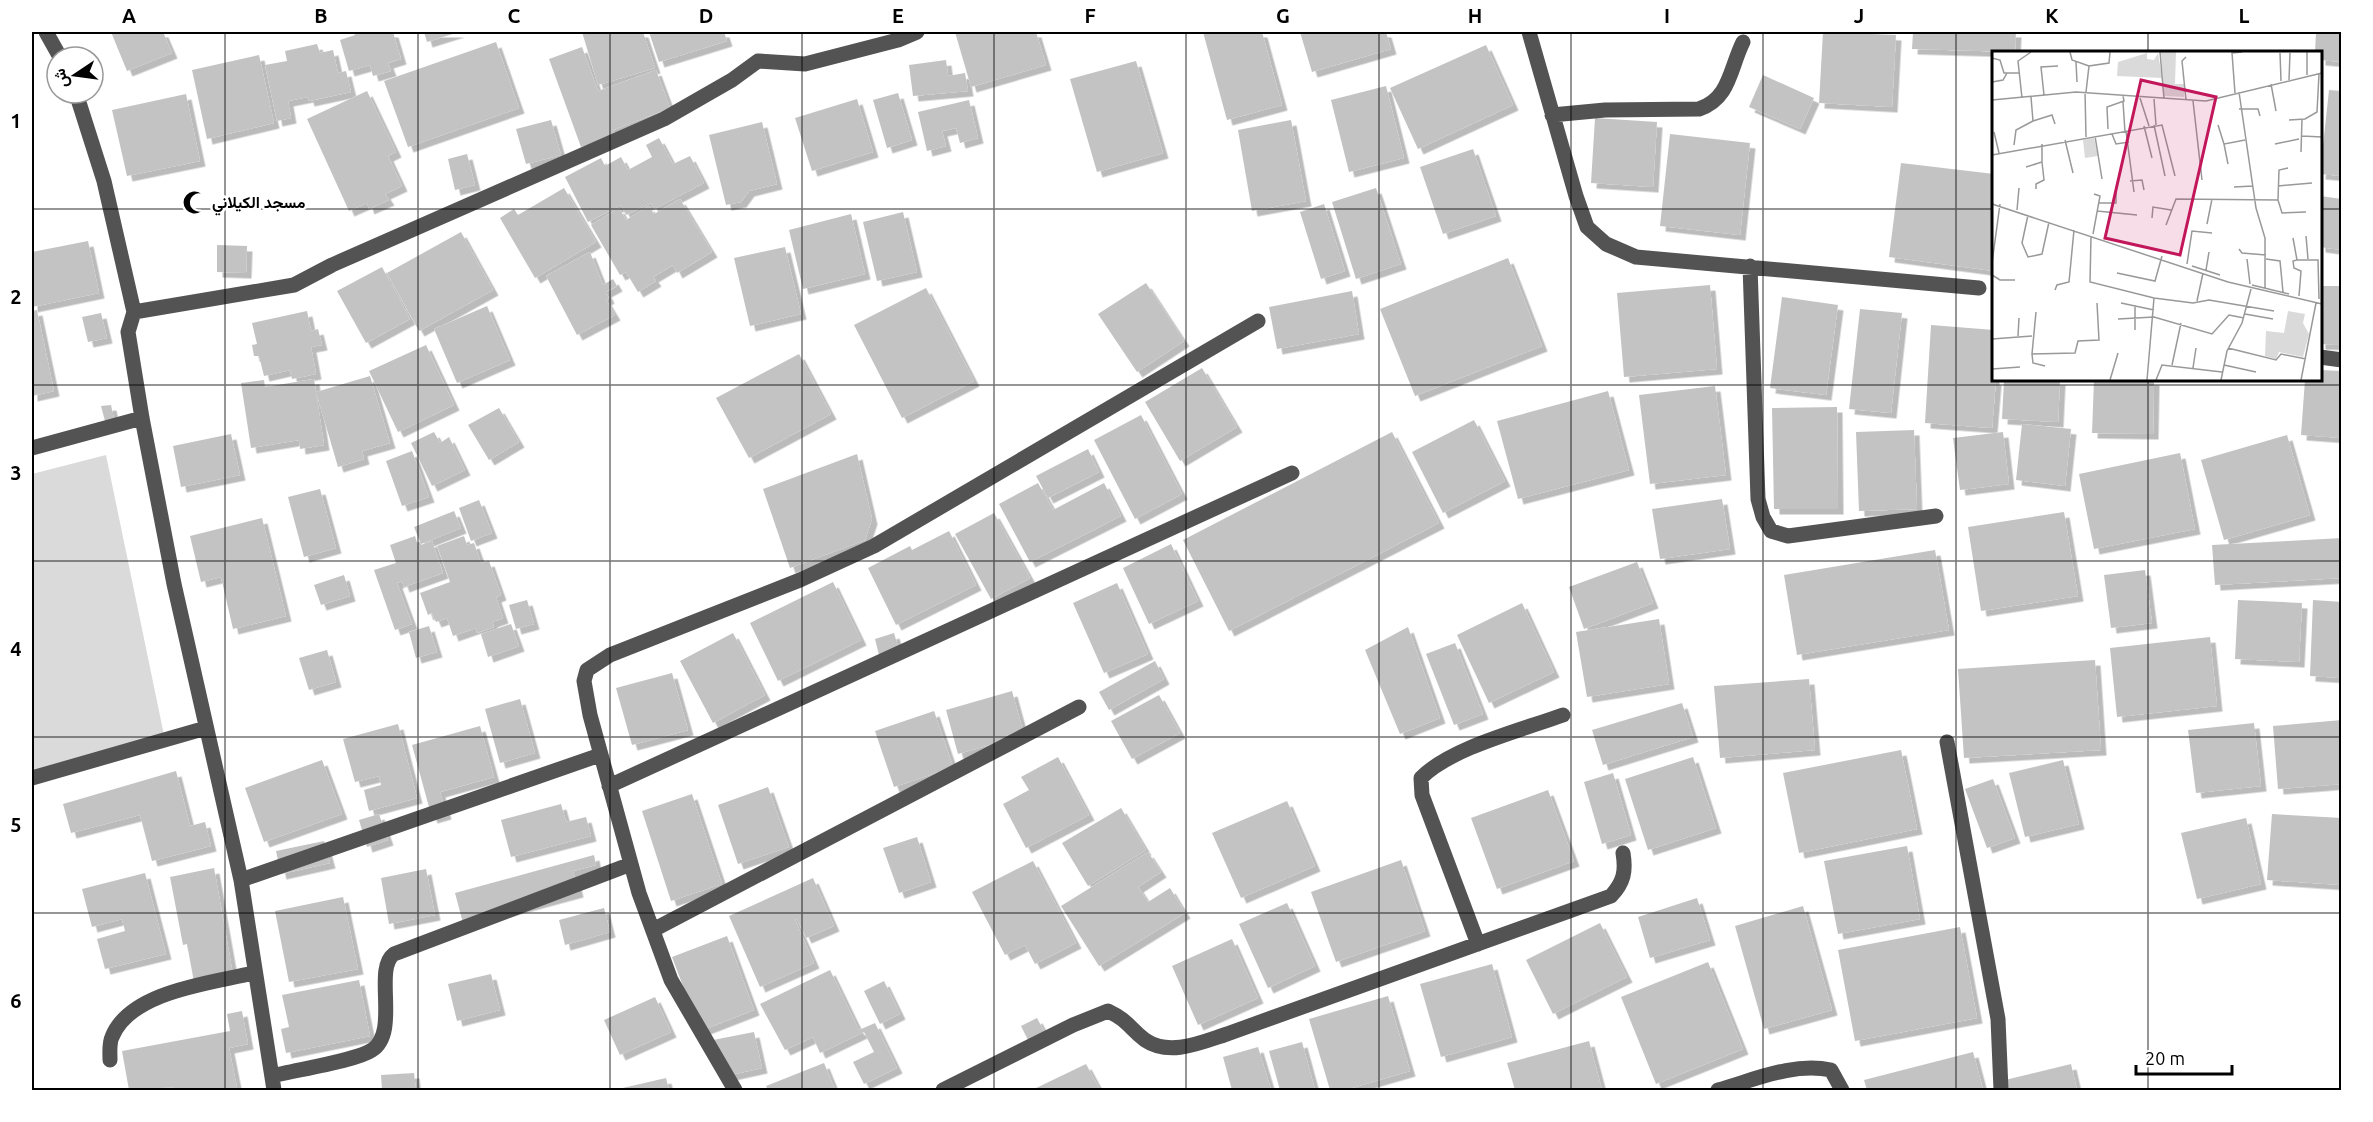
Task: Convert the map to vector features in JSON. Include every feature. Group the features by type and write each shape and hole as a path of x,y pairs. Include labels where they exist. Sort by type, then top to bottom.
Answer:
{"street":[{"path":"134,312 294,285 332,265 664,119 732,80 758,61 805,64 898,40 916,32"},
{"path":"1529,32 1587,227 1606,244 1636,257 1979,288"},
{"path":"1552,115 1605,110 1699,109 1710,106 1719,100 1743,42"},
{"path":"80,105 104,181 134,312 128,332 142,418 174,584 241,880 253,973 273,1083 363,1054 377,1046 383,1032 387,964 394,954 631,864"},
{"path":"1750,266 1758,498 1763,517 1771,531 1788,536 1936,516"},
{"path":"735,1090 671,980 653,930 631,864 600,755 586,695 587,670 610,655 800,580 874,546 1258,321"},
{"path":"2322,357 2342,360"},
{"path":"32,448 142,418"},
{"path":"609,786 1292,473"},
{"path":"653,930 1079,707"},
{"path":"1478,944 1422,795 1421,778 1432,767 1450,757 1563,715"},
{"path":"32,778 206,728"},
{"path":"1947,742 1998,1019 2001,1090"},
{"path":"241,880 600,755"},
{"path":"943,1090 1073,1025 1108,1011 1125,1019 1146,1040 1164,1048 1190,1046 1611,896 1620,887 1626,869 1623,853"},
{"path":"110,1060 112,1037 136,1008 155,997 253,973"},
{"path":"1718,1090 1784,1071 1815,1066 1831,1070 1842,1090"}],"shaded area":[{"path":"106,455 165,740 32,775 32,474"}],"building":[{"path":"111,32 163,32 172,53 127,71"},
{"path":"354,32 393,32 401,59 388,63 391,71 373,76 370,65 349,71 340,40 355,35"},
{"path":"424,32 459,32 427,42"},
{"path":"582,32 643,32 655,68 598,85"},
{"path":"649,32 724,32 727,41 659,62"},
{"path":"955,32 1036,32 1046,65 971,87"},
{"path":"1203,32 1262,32 1282,105 1227,120"},
{"path":"1300,32 1386,32 1391,49 1312,72"},
{"path":"1823,32 1896,35 1892,107 1819,103"},
{"path":"1913,32 2016,32 2015,51 1912,49"},
{"path":"2316,32 2342,32 2342,62 2322,60 2322,51 2315,51"},
{"path":"496,42 519,108 408,147 384,81"},
{"path":"317,44 320,53 333,50 338,73 346,71 351,92 309,101 308,97 288,101 291,118 277,121 265,65 287,61 285,51"},
{"path":"1486,45 1513,105 1418,149 1390,88"},
{"path":"582,47 598,91 656,70 670,108 613,130 615,134 581,147 549,59"},
{"path":"259,55 274,123 207,139 192,70"},
{"path":"946,60 948,76 965,73 968,91 913,96 909,65"},
{"path":"1136,61 1163,153 1097,172 1070,79"},
{"path":"1763,75 1814,98 1800,129 1749,107"},
{"path":"1386,86 1404,158 1349,172 1331,100"},
{"path":"2329,90 2342,91 2342,176 2322,174"},
{"path":"367,91 396,152 388,156 402,186 385,194 389,200 369,209 367,203 349,211 307,119"},
{"path":"898,93 912,140 887,148 873,100"},
{"path":"186,94 200,161 127,176 112,110"},
{"path":"857,99 873,152 812,171 795,118"},
{"path":"969,100 978,138 960,143 956,128 942,131 946,146 927,151 918,112"},
{"path":"1595,118 1657,122 1653,187 1591,183"},
{"path":"551,120 561,155 526,164 516,129"},
{"path":"1291,120 1306,201 1252,211 1238,130"},
{"path":"762,122 777,184 749,191 741,202 726,205 709,135"},
{"path":"1670,134 1750,143 1740,235 1660,226"},
{"path":"659,138 673,164 690,156 704,183 654,209 651,203 626,215 621,205 588,222 565,177 601,158 605,166 621,157 628,170 652,157 646,145"},
{"path":"1473,149 1496,216 1443,234 1420,167"},
{"path":"467,154 475,185 455,190 448,159"},
{"path":"1901,163 1992,174 1992,271 1889,257"},
{"path":"564,188 596,242 535,278 500,218 514,209 518,215"},
{"path":"1376,188 1401,264 1356,279 1332,202"},
{"path":"2322,196 2342,199 2342,250 2322,247"},
{"path":"680,199 712,252 677,273 673,265 653,277 656,281 638,292 626,272 620,275 591,225 619,208 626,220 649,206 654,214"},
{"path":"1324,204 1345,271 1321,279 1300,212"},
{"path":"903,212 917,272 877,281 863,222"},
{"path":"851,214 865,274 803,289 789,230"},
{"path":"461,232 493,290 419,331 387,273"},
{"path":"88,241 99,293 32,307 32,252"},
{"path":"217,245 247,246 246,273 217,272"},
{"path":"785,247 801,314 750,326 734,258"},
{"path":"590,252 603,285 613,279 617,286 606,292 609,298 606,300 615,315 577,335 546,276"},
{"path":"1508,258 1542,346 1415,396 1380,309"},
{"path":"382,267 410,319 366,343 337,291"},
{"path":"1146,283 1184,341 1137,372 1098,314"},
{"path":"1710,285 1717,369 1624,377 1617,293"},
{"path":"2322,286 2342,286 2342,345 2322,344"},
{"path":"926,288 974,381 902,418 854,325"},
{"path":"1352,291 1359,334 1277,349 1269,307"},
{"path":"1782,297 1838,305 1826,395 1770,388"},
{"path":"487,306 510,360 457,383 434,329"},
{"path":"1860,309 1902,313 1891,413 1849,409"},
{"path":"37,310 54,391 32,396 32,311"},
{"path":"307,311 311,331 318,329 322,345 311,347 316,374 292,379 290,370 264,376 259,356 254,356 252,345 257,344 252,323"},
{"path":"101,313 107,338 88,342 82,317"},
{"path":"1931,325 1992,330 1992,381 1996,381 1992,428 1925,423"},
{"path":"426,345 454,405 398,432 369,371"},
{"path":"799,354 831,414 749,458 716,398"},
{"path":"1202,368 1237,427 1180,461 1145,402"},
{"path":"2322,370 2342,371 2342,438 2301,435 2305,381 2322,381"},
{"path":"370,376 390,443 362,451 364,459 338,467 316,392"},
{"path":"314,379 324,445 300,449 299,440 251,448 241,383 264,380 265,387"},
{"path":"2004,381 2060,381 2058,422 2002,419"},
{"path":"2094,381 2154,381 2153,434 2092,433"},
{"path":"1715,386 1726,475 1650,484 1639,395"},
{"path":"1608,391 1629,470 1518,499 1497,421"},
{"path":"111,405 114,419 105,421 101,406"},
{"path":"1837,407 1838,509 1774,509 1772,408"},
{"path":"499,408 519,442 489,460 468,425"},
{"path":"1141,415 1182,494 1135,519 1094,440"},
{"path":"1474,420 1505,481 1443,513 1412,452"},
{"path":"2022,424 2071,429 2065,486 2016,480"},
{"path":"1914,430 1917,509 1859,511 1856,432"},
{"path":"434,432 440,443 449,437 465,470 432,486 411,443"},
{"path":"1392,432 1439,523 1229,631 1183,540"},
{"path":"2003,432 2009,484 1960,490 1953,438"},
{"path":"231,434 240,475 181,487 173,446"},
{"path":"2287,435 2310,515 2224,540 2201,460"},
{"path":"1088,449 1099,472 1048,498 1036,476"},
{"path":"412,451 429,497 402,506 386,461"},
{"path":"2180,453 2195,529 2094,549 2079,474"},
{"path":"857,454 872,519 865,540 790,568 763,489"},
{"path":"1038,483 1053,510 1104,483 1121,516 1030,562 999,504"},
{"path":"320,489 336,548 304,557 288,497"},
{"path":"1722,499 1730,549 1660,559 1652,509"},
{"path":"479,500 492,533 471,541 459,508"},
{"path":"454,511 461,528 421,544 414,527"},
{"path":"2064,512 2078,596 1981,611 1968,527"},
{"path":"994,513 1030,578 991,599 955,534"},
{"path":"262,518 286,616 233,629 221,577 201,582 190,536"},
{"path":"949,531 976,585 896,625 868,568 910,546 912,550"},
{"path":"415,536 418,546 432,541 443,573 404,587 402,581 397,583 412,624 395,630 374,570 396,563 390,545"},
{"path":"464,536 467,545 474,543 481,563 489,561 501,595 496,597 503,618 492,622 494,627 477,633 476,628 453,636 447,618 436,622 432,613 428,615 420,593 450,582 437,546"},
{"path":"2342,538 2342,578 2215,585 2212,545"},
{"path":"1171,544 1198,601 1149,624 1123,568"},
{"path":"1935,550 1949,630 1797,655 1784,575"},
{"path":"1637,562 1653,603 1584,629 1569,587"},
{"path":"2145,570 2152,623 2111,628 2104,575"},
{"path":"344,575 350,596 321,605 314,585"},
{"path":"833,582 861,640 778,681 750,623"},
{"path":"1117,583 1148,654 1104,673 1073,603"},
{"path":"527,600 534,624 516,629 509,605"},
{"path":"2238,600 2302,603 2299,662 2235,659"},
{"path":"2313,600 2342,602 2342,678 2310,676"},
{"path":"1522,603 1554,672 1489,703 1457,635"},
{"path":"1659,619 1669,684 1587,697 1576,632"},
{"path":"511,624 519,646 488,657 481,634"},
{"path":"429,626 437,652 416,658 409,632"},
{"path":"1408,627 1440,718 1400,734 1365,650"},
{"path":"733,633 765,695 713,723 680,661"},
{"path":"894,633 899,650 879,655 875,639"},
{"path":"2210,637 2217,706 2117,717 2110,648"},
{"path":"1455,643 1483,714 1454,725 1426,654"},
{"path":"327,650 336,682 309,690 299,658"},
{"path":"2095,660 2101,750 1964,758 1958,669"},
{"path":"1155,661 1164,679 1109,710 1099,692"},
{"path":"672,673 688,730 632,745 616,688"},
{"path":"1809,679 1815,750 1720,758 1714,686"},
{"path":"1012,691 1024,735 958,754 946,710"},
{"path":"1159,695 1180,733 1132,759 1111,721"},
{"path":"520,699 535,753 500,763 485,709"},
{"path":"1682,703 1693,737 1603,765 1592,730"},
{"path":"934,711 953,767 894,787 875,731"},
{"path":"2342,720 2342,784 2278,789 2273,726"},
{"path":"2254,723 2261,786 2196,793 2188,730"},
{"path":"398,724 417,798 369,811 364,790 381,785 379,776 355,782 343,739"},
{"path":"480,726 494,777 440,792 446,814 432,818 412,745"},
{"path":"1901,750 1917,829 1799,853 1783,773"},
{"path":"1058,757 1089,815 1026,848 1003,804 1029,790 1021,777"},
{"path":"1693,757 1716,828 1648,850 1625,779"},
{"path":"322,760 342,814 264,842 245,788"},
{"path":"2063,760 2079,824 2025,837 2009,773"},
{"path":"176,771 190,826 205,822 211,846 152,861 140,815 71,833 63,804"},
{"path":"1613,773 1631,835 1602,844 1584,782"},
{"path":"1993,779 2015,838 1987,848 1965,789"},
{"path":"768,787 789,847 738,864 718,805"},
{"path":"1548,790 1574,861 1497,889 1471,818"},
{"path":"692,794 722,884 671,901 642,811"},
{"path":"1287,801 1315,866 1241,898 1212,833"},
{"path":"561,804 566,822 586,817 591,836 511,857 501,820"},
{"path":"1121,808 1146,850 1088,886 1062,843"},
{"path":"379,814 388,840 367,847 359,820"},
{"path":"2272,814 2342,818 2342,885 2267,880"},
{"path":"2246,818 2261,884 2197,899 2181,833"},
{"path":"917,837 931,882 899,893 883,848"},
{"path":"324,841 330,863 281,874 276,851"},
{"path":"1907,846 1920,919 1838,934 1824,861"},
{"path":"1148,852 1161,872 1138,887 1148,902 1170,888 1185,913 1099,966 1061,906"},
{"path":"594,855 596,865 573,871 578,892 463,923 455,893"},
{"path":"1401,860 1425,931 1336,962 1311,892"},
{"path":"1033,861 1076,943 1035,964 1025,945 1005,955 972,892"},
{"path":"214,868 233,975 194,982 187,944 183,945 170,877"},
{"path":"426,869 435,915 389,924 381,878"},
{"path":"145,873 166,954 105,969 97,939 125,931 122,919 92,927 82,889"},
{"path":"813,878 834,926 806,938 797,919 795,920 814,963 760,987 729,916"},
{"path":"343,897 358,969 289,982 275,911"},
{"path":"1697,898 1710,940 1650,958 1638,917"},
{"path":"1287,903 1315,966 1268,988 1239,924"},
{"path":"1803,906 1832,1010 1764,1029 1735,926"},
{"path":"604,908 610,932 565,945 559,920"},
{"path":"1600,923 1627,977 1553,1014 1526,960"},
{"path":"1960,927 1977,1018 1855,1041 1838,950"},
{"path":"727,936 754,1010 700,1031 672,957"},
{"path":"1232,939 1258,998 1198,1025 1172,966"},
{"path":"1708,962 1743,1049 1656,1084 1621,997"},
{"path":"1492,964 1512,1037 1441,1057 1420,984"},
{"path":"830,970 859,1030 875,1023 897,1068 864,1084 853,1062 874,1052 864,1032 820,1053 813,1037 785,1050 760,1004"},
{"path":"491,974 500,1010 457,1021 448,984"},
{"path":"359,980 370,1036 286,1053 281,1029 289,1027 282,995"},
{"path":"884,981 900,1014 880,1024 864,991"},
{"path":"1388,996 1410,1071 1345,1090 1330,1090 1309,1019"},
{"path":"655,997 671,1032 620,1055 604,1020"},
{"path":"242,1011 248,1044 229,1048 237,1088 175,1090 174,1087 129,1090 122,1051 230,1031 227,1014"},
{"path":"1037,1018 1045,1033 1029,1042 1021,1026"},
{"path":"754,1032 762,1068 721,1077 713,1040"},
{"path":"1589,1041 1602,1090 1515,1090 1507,1063"},
{"path":"1302,1042 1315,1090 1280,1090 1269,1051"},
{"path":"1258,1047 1271,1090 1232,1090 1223,1057"},
{"path":"1973,1052 1983,1090 1867,1090 1864,1080"},
{"path":"824,1063 835,1090 768,1090 766,1086"},
{"path":"1086,1064 1100,1090 1032,1090"},
{"path":"2071,1064 2077,1090 2007,1090 2005,1080"},
{"path":"414,1073 416,1090 382,1090 381,1075"},
{"path":"666,1078 669,1090 614,1090"}],"place":[{"name":"مسجد الكيلاني","path":"194,202"}]}
